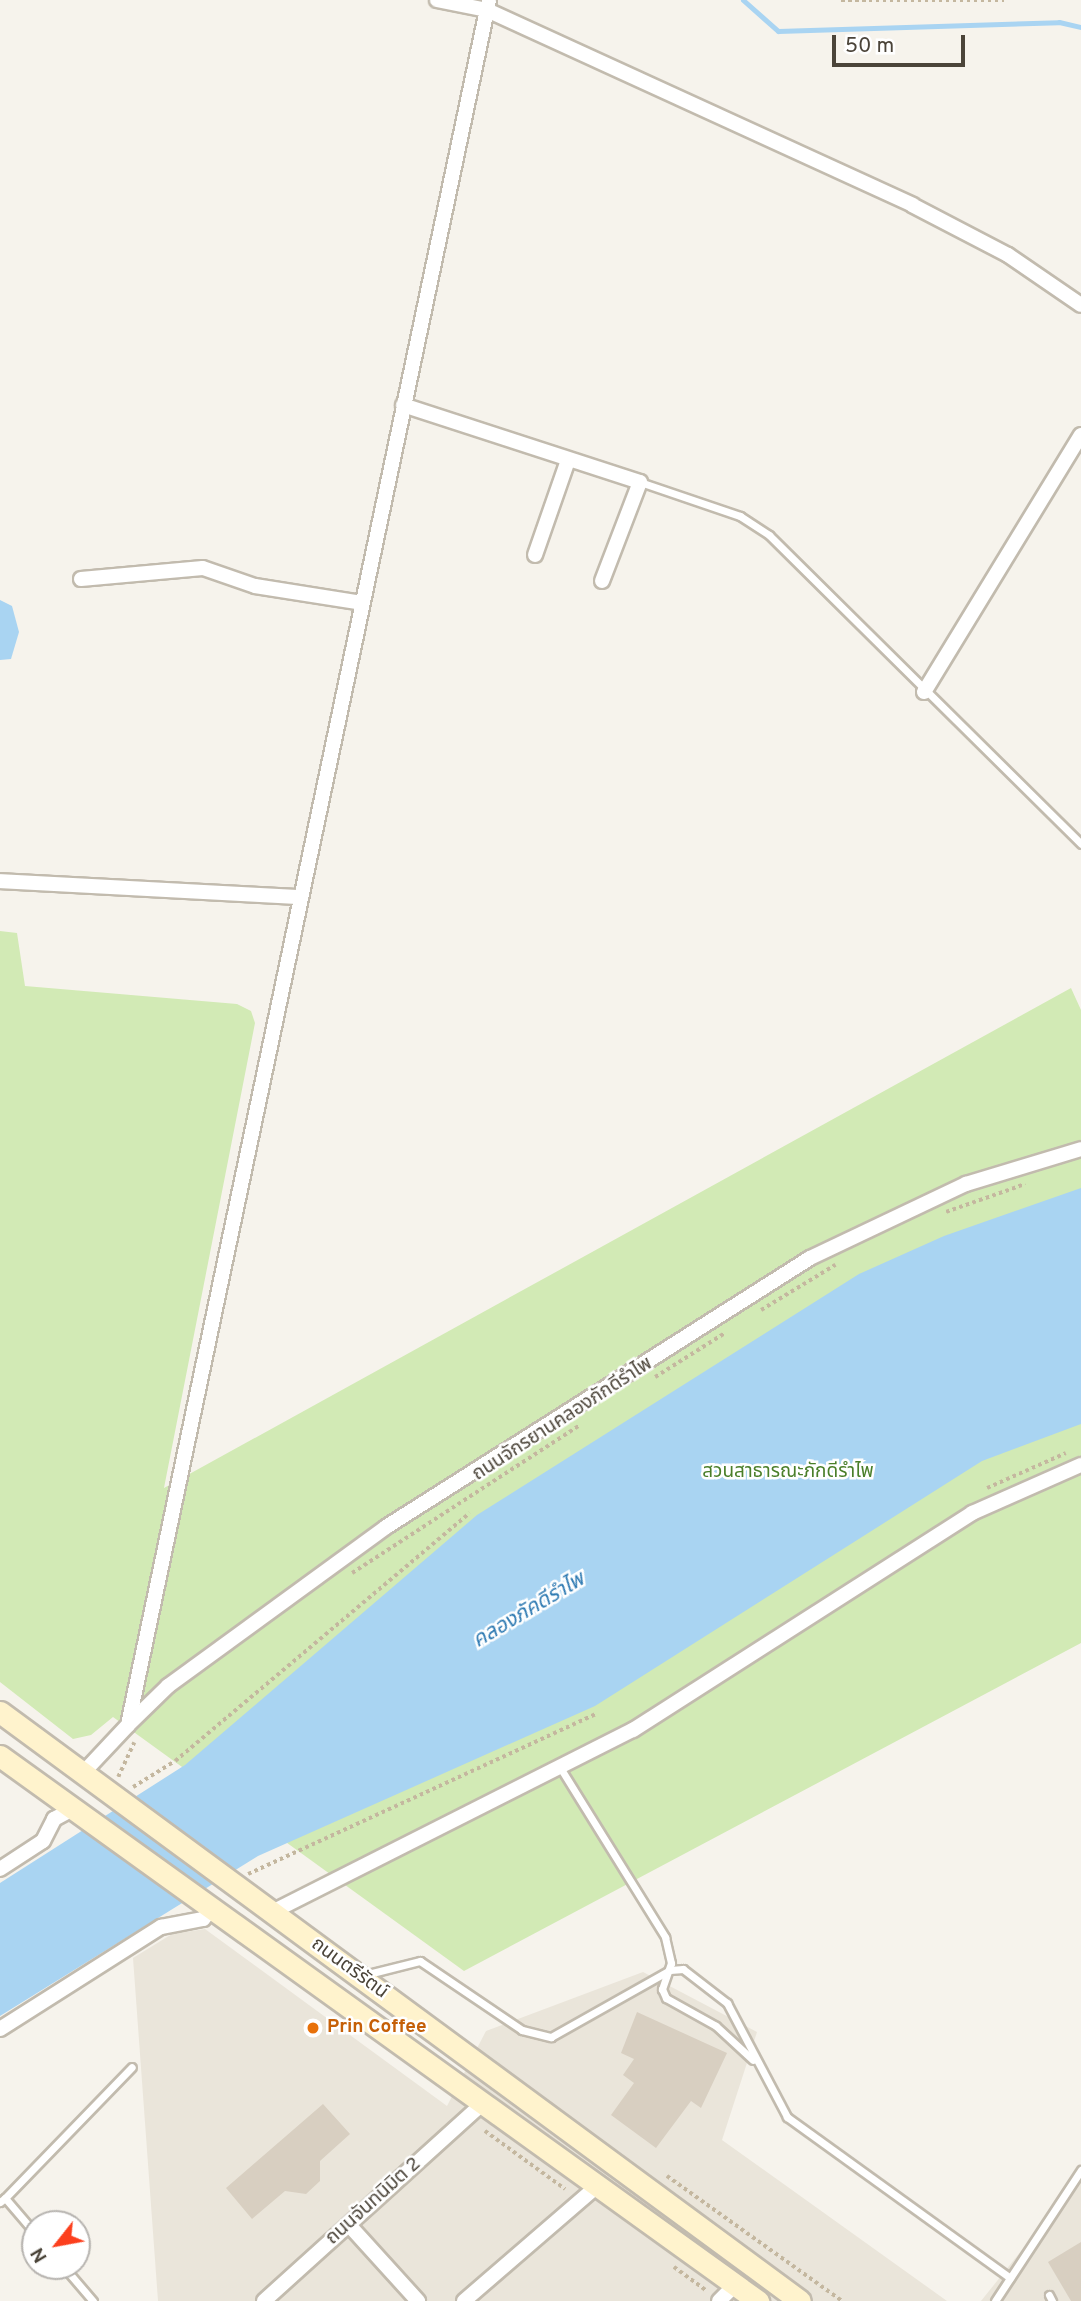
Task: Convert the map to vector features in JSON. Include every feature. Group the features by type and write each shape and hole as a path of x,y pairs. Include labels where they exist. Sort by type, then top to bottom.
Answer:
{"main road":[{"name":"ถนนตรีรัตน์","path":"0,1712 83,1773 111,1786 248,1883 272,1912 800,2301"},
{"name":"ถนนตรีรัตน์","path":"0,1756 758,2301"}],"street":[{"path":"436,0 488,5 912,205 1008,255 1081,304"},
{"path":"128,1725 488,5"},
{"path":"403,405 640,482 602,581"},
{"path":"924,692 1081,435"},
{"path":"535,555 568,460"},
{"path":"81,579 208,569 255,586 362,603"},
{"path":"0,881 300,897"},
{"path":"83,1773 168,1686 386,1527 810,1258 966,1184 1081,1149"},
{"path":"272,1912 561,1769 972,1513 1081,1466"},
{"path":"0,1868 43,1841 54,1819 72,1809"},
{"path":"0,2029 161,1927 203,1919 212,1909"},
{"name":"ถนนจันทนิมิต 2","path":"264,2301 484,2102"},
{"path":"464,2301 597,2186"},
{"path":"349,2225 418,2301"},
{"path":"719,2301 735,2285"}],"lane":[{"path":"640,482 755,524 1081,844"},
{"path":"561,1769 665,1937 670,1970 662,1989 666,1998 716,2026 756,2063"},
{"path":"360,1976 420,1961 522,2030 551,2037 670,1970 683,1969 718,1993 787,2117 815,2141 1010,2278"},
{"path":"21,2219 2,2200 132,2067"},
{"path":"995,2301 1081,2170"},
{"path":"75,2280 93,2301"}],"path":[{"path":"841,0 1004,0"},
{"path":"940,1214 1030,1182"},
{"path":"748,1317 846,1259"},
{"name":"ถนนจักรยานคลองภักดีรำไพ","path":"642,1385 729,1330"},
{"name":"ถนนจักรยานคลองภักดีรำไพ","path":"348,1576 586,1421"},
{"path":"982,1491 1069,1451"},
{"path":"128,1790 176,1761 469,1513"},
{"path":"248,1883 596,1714"},
{"path":"111,1786 136,1740"},
{"path":"485,2131 565,2189"},
{"path":"667,2176 842,2301"}],"shaded area":[{"path":"205,1929 447,2106 486,2031 643,1972 757,2032 722,2140 947,2301 158,2301 133,1958 172,1934"},
{"path":"1081,2172 1081,2301 981,2301 1069,2191"}],"green space":[{"name":"สวนสาธารณะภักดีรำไพ","path":"0,931 17,933 25,986 237,1004 251,1011 255,1023 164,1488 1071,988 1081,1010 1081,1643 464,1971 113,1717 91,1735 73,1739 0,1682"}],"water":[{"path":"0,600 12,606 19,632 11,659 0,660"},
{"name":"คลองภัคดีรำไพ","path":"1081,1188 1081,1424 982,1461 595,1706 258,1856 0,2016 0,1883 185,1765 477,1515 859,1274 944,1236"}],"building":[{"path":"637,2012 727,2053 701,2108 691,2101 656,2148 611,2115 634,2083 623,2075 634,2059 621,2053"},
{"path":"323,2104 350,2134 320,2161 320,2181 306,2194 285,2191 252,2219 226,2188"},
{"path":"1081,2242 1081,2301 1071,2301 1048,2262"}],"waterway":[{"path":"743,0 778,31 1059,22 1081,27"}],"place":[{"name":"Prin Coffee","path":"313,2028"}]}
